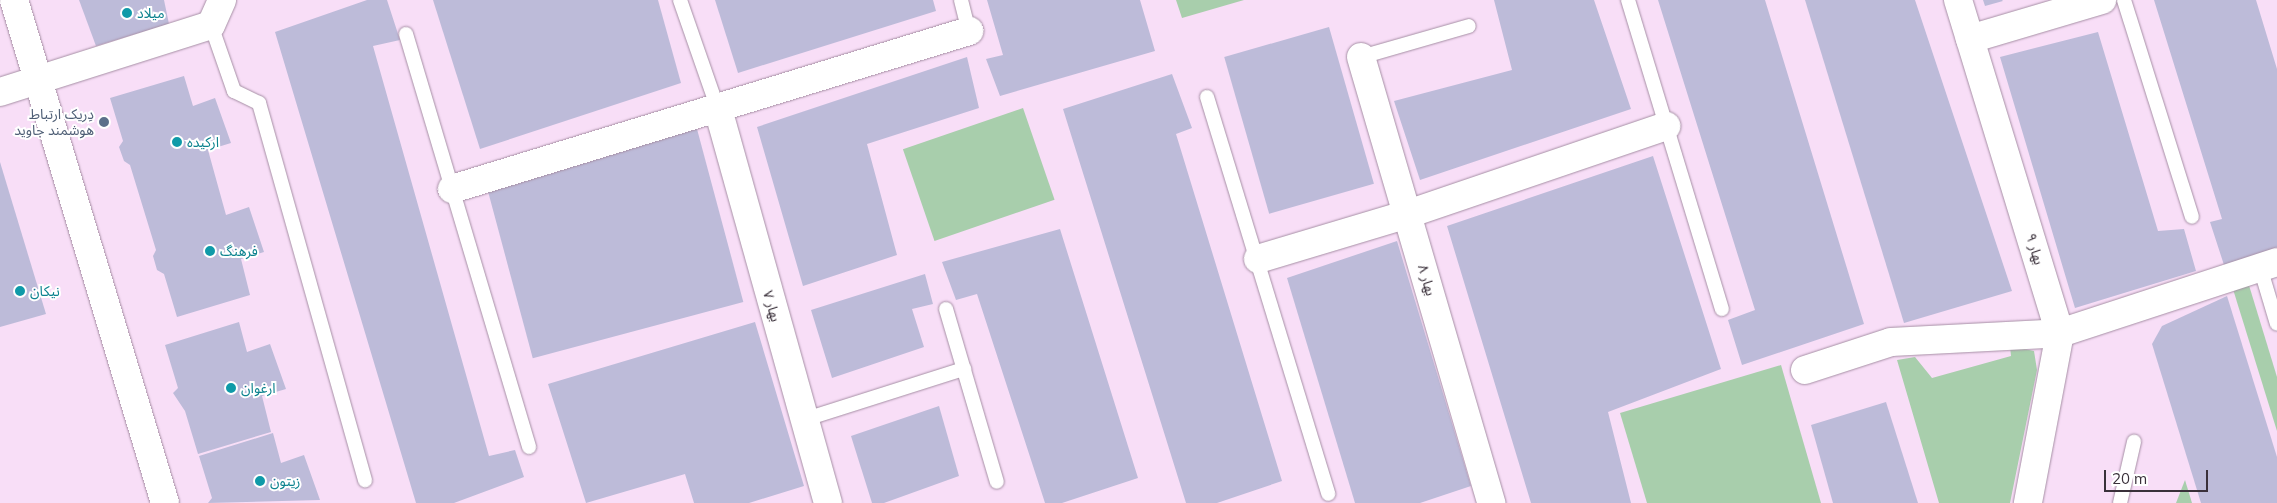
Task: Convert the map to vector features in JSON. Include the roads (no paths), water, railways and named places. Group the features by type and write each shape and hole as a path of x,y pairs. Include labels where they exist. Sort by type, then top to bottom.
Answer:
{"street":[{"path":"14,0 165,503"},
{"path":"0,92 211,24 222,0"},
{"name":"بهار ۹","path":"1958,0 2060,333 2028,503"},
{"path":"1970,39 2102,0"},
{"path":"452,189 970,31"},
{"name":"بهار ۸","path":"1360,57 1408,214 1491,503"},
{"name":"بهار ۷","path":"718,109 828,503"},
{"path":"1258,259 1408,214 1666,126"},
{"path":"1805,370 1891,342 2060,333 2269,265"}],"lane":[{"path":"680,0 718,109"},
{"path":"961,0 970,31"},
{"path":"1628,0 1722,309"},
{"path":"2124,0 2192,216"},
{"path":"211,24 234,91 259,102 365,480"},
{"path":"1360,57 1469,26"},
{"path":"406,34 529,447"},
{"path":"1207,97 1258,259 1328,494"},
{"path":"2269,265 2277,324"},
{"path":"946,309 997,482"},
{"path":"806,419 964,369"},
{"path":"2120,503 2134,442"}],"place":[{"name":"میلاد","path":"127,13"},
{"name":"دِریک ارتباط هوشمند جاوید","path":"104,122"},
{"name":"ارکیده","path":"177,142"},
{"name":"فرهنگ","path":"210,251"},
{"name":"نیکان","path":"20,291"},
{"name":"ارغوان","path":"231,388"},
{"name":"زیتون","path":"260,481"}]}
